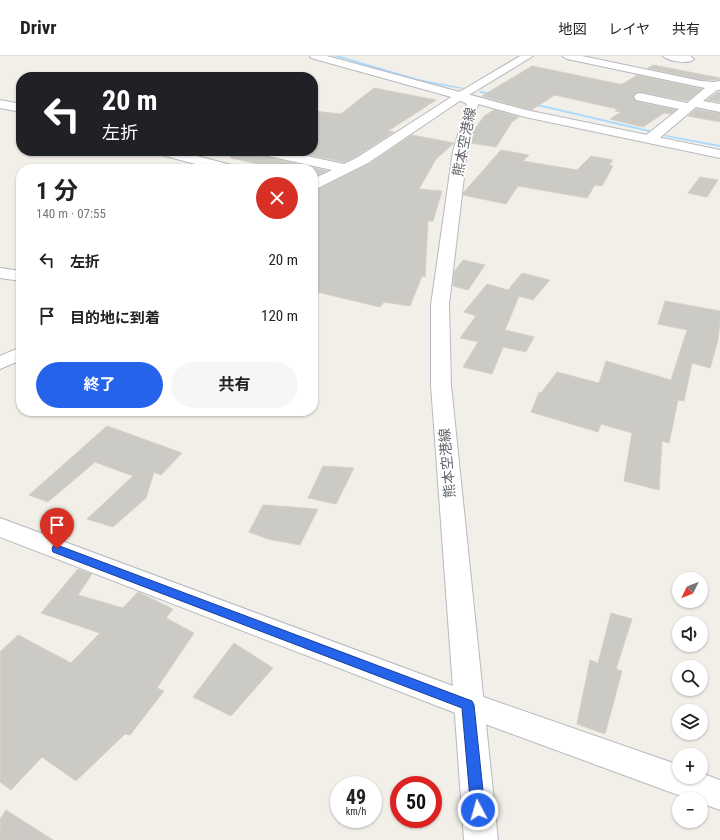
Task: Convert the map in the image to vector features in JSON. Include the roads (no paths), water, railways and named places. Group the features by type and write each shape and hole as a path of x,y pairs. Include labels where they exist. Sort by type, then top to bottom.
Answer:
{"street":[{"name":"熊本空港線","path":"315,56 525,113 720,154"},
{"path":"318,183 363,160 460,96 528,56"},
{"path":"568,56 718,85"},
{"path":"668,56 689,59"},
{"path":"650,139 718,85"},
{"name":"熊本空港線","path":"460,96 473,102 460,151 440,305 441,385 481,840"},
{"path":"640,96 691,105 720,108"},
{"path":"0,104 16,107"},
{"path":"181,156 211,164"},
{"path":"207,163 217,156"},
{"path":"287,156 347,169"},
{"path":"0,273 16,275"},
{"path":"0,363 16,355"},
{"path":"0,527 468,705 720,795"}],"waterway":[{"path":"336,56 418,80 462,88"},
{"path":"481,92 494,95"},
{"path":"530,103 649,131"},
{"path":"667,136 720,146"}]}
